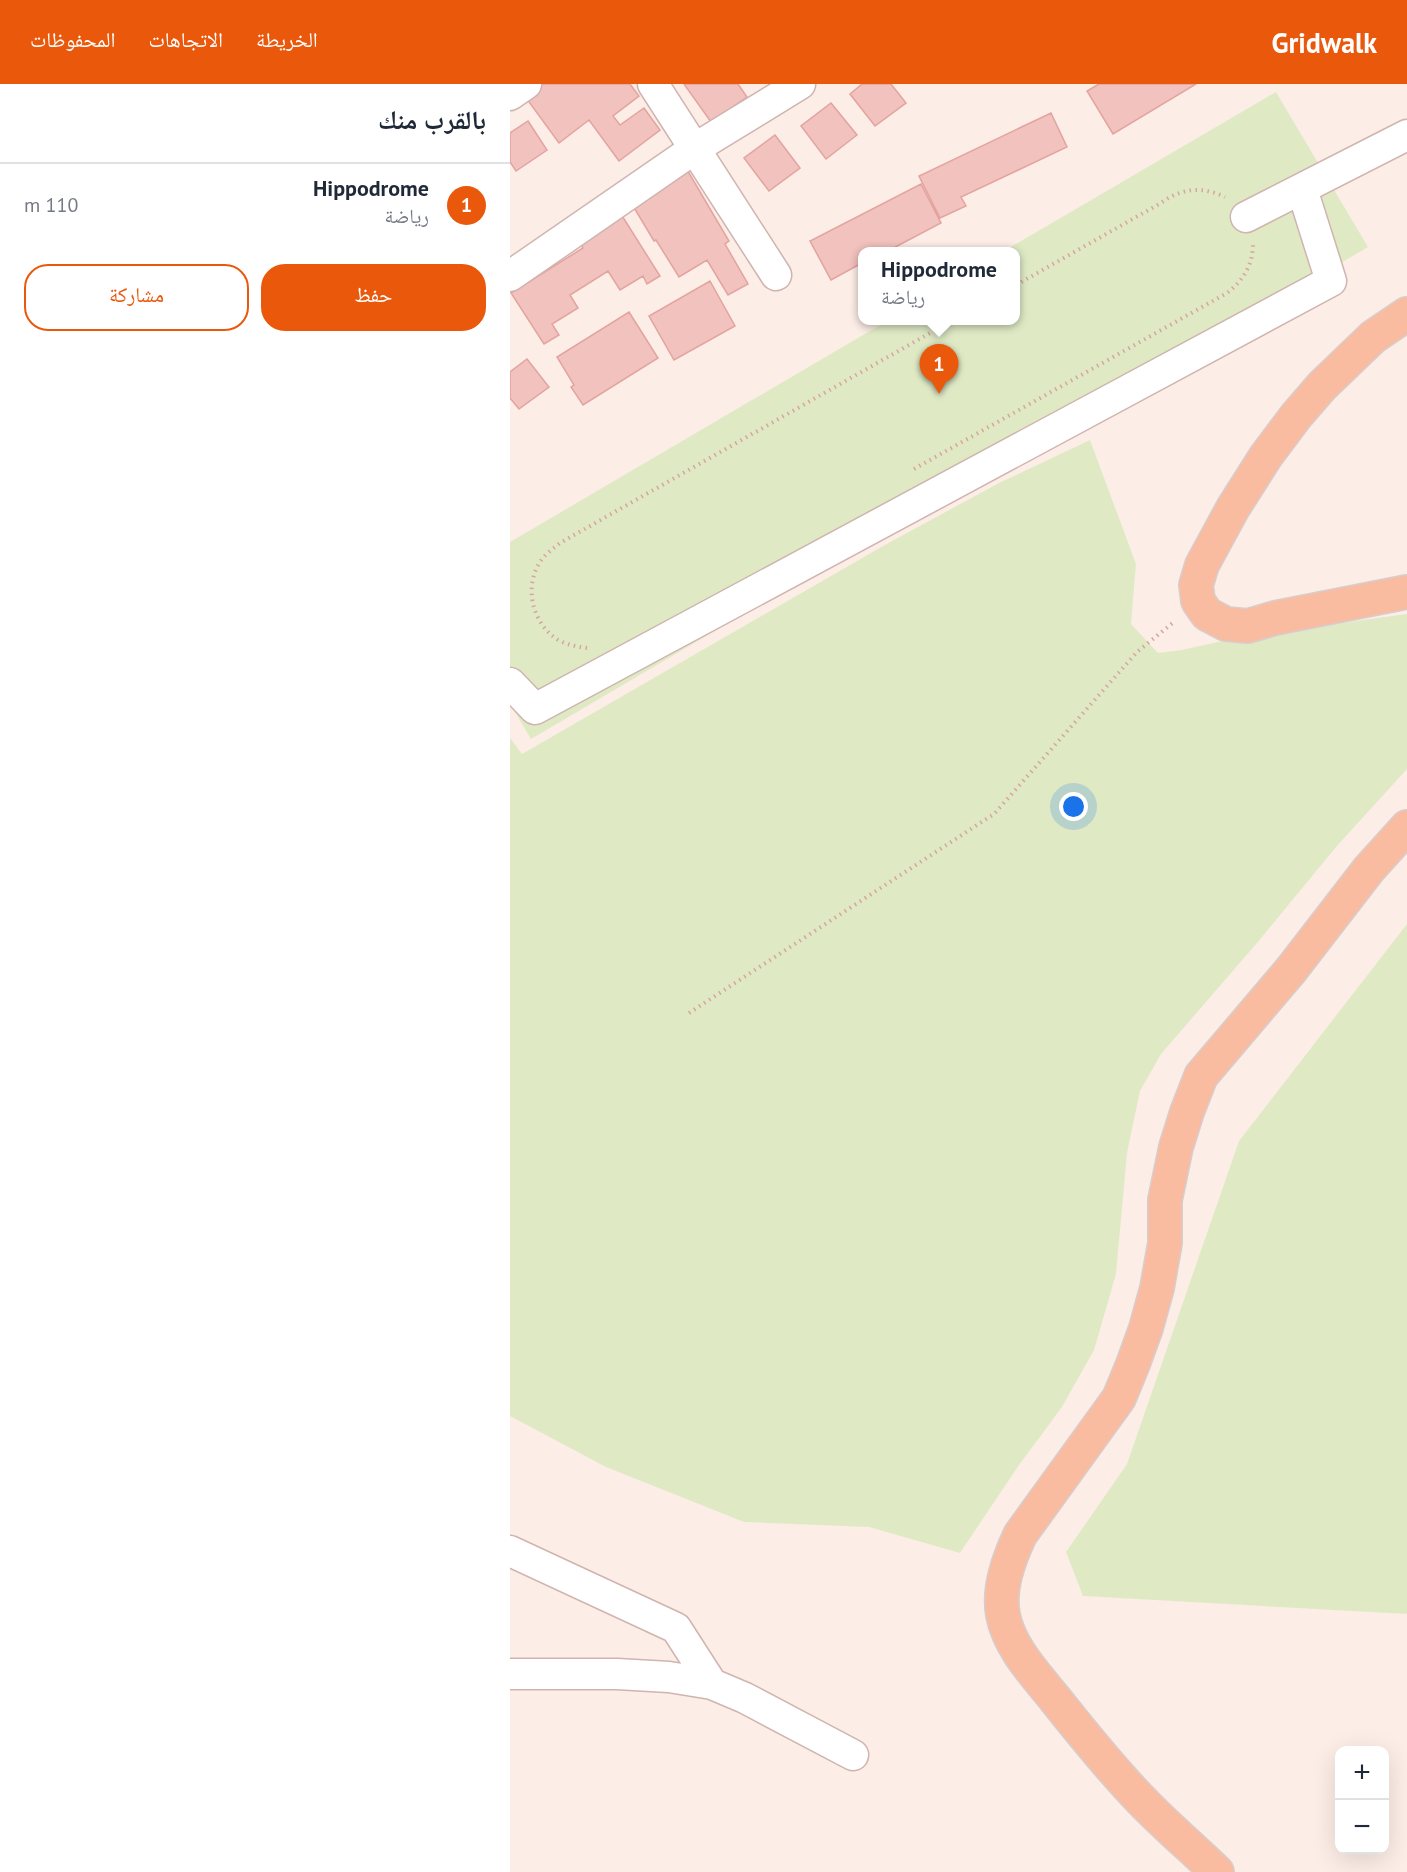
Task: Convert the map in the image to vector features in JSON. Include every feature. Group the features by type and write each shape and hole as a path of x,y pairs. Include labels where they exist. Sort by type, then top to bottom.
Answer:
{"main road":[{"path":"1407,314 1373,337 1322,386 1296,416 1266,456 1233,508 1202,565 1196,585 1198,601 1207,614 1226,624 1248,626 1275,618 1407,592"},
{"path":"1217,1872 1141,1800 1084,1736 1038,1678 1010,1638 1002,1613 1003,1587 1008,1561 1020,1535 1119,1398 1134,1364 1146,1328 1165,1243 1165,1200 1176,1148 1187,1112 1202,1076 1291,970 1369,869 1407,827"}],"street":[{"path":"510,95 526,84"},
{"path":"653,84 776,275"},
{"path":"510,276 694,148 800,84"},
{"path":"1246,217 1407,135"},
{"path":"510,682 535,709 1331,281 1302,189"},
{"path":"510,1551 676,1628 712,1684"},
{"path":"510,1674 617,1674 669,1677 712,1684 745,1698 853,1755"}],"path":[{"path":"905,475 1227,293 1244,276 1253,253 1253,241 1246,217 1239,207 1219,194 1194,189 1171,196 1020,283"},
{"path":"595,647 573,646 559,640 538,620 533,606 532,584 539,563 549,552 560,543 946,325"},
{"path":"689,1013 994,814 1137,652 1198,601"}],"green space":[{"path":"1276,92 1368,247 531,739 510,704 510,542 880,325 1020,325 1020,247 1011,247"},
{"path":"1090,440 1136,564 1131,624 1158,653 1240,637 1407,614 1407,769 1336,847 1161,1054 1140,1091 1127,1153 1116,1274 1094,1350 1062,1407 1019,1465 960,1553 869,1527 744,1522 606,1467 510,1416 510,738 522,754 883,546 999,483"},
{"path":"1407,924 1407,1614 1083,1596 1066,1552 1127,1464 1239,1141"}],"building":[{"path":"530,84 630,84 639,96 613,116 620,125 644,108 660,130 619,161 589,120 559,143 521,91"},
{"path":"684,84 738,84 747,97 711,122"},
{"path":"862,84 891,84 906,103 875,126 850,94"},
{"path":"1099,84 1196,84 1113,134 1087,91"},
{"path":"831,103 857,135 826,159 801,126"},
{"path":"1051,113 1067,147 961,197 966,206 940,218 919,176"},
{"path":"528,121 547,150 516,171 510,162 510,133"},
{"path":"775,135 800,168 769,191 744,158"},
{"path":"686,168 729,241 725,244 748,284 728,295 707,260 679,277 630,201"},
{"path":"921,184 941,223 895,247 858,247 858,265 831,280 810,241"},
{"path":"619,211 660,276 647,284 643,276 620,290 608,271 570,295 578,308 552,324 559,335 544,344 511,293 583,248 577,238"},
{"path":"710,281 735,326 674,360 649,316"},
{"path":"629,312 658,358 583,405 571,387 574,385 557,357"},
{"path":"527,359 549,387 519,409 510,398 510,372"}],"place":[{"name":"Hippodrome","path":"939,394"}]}
